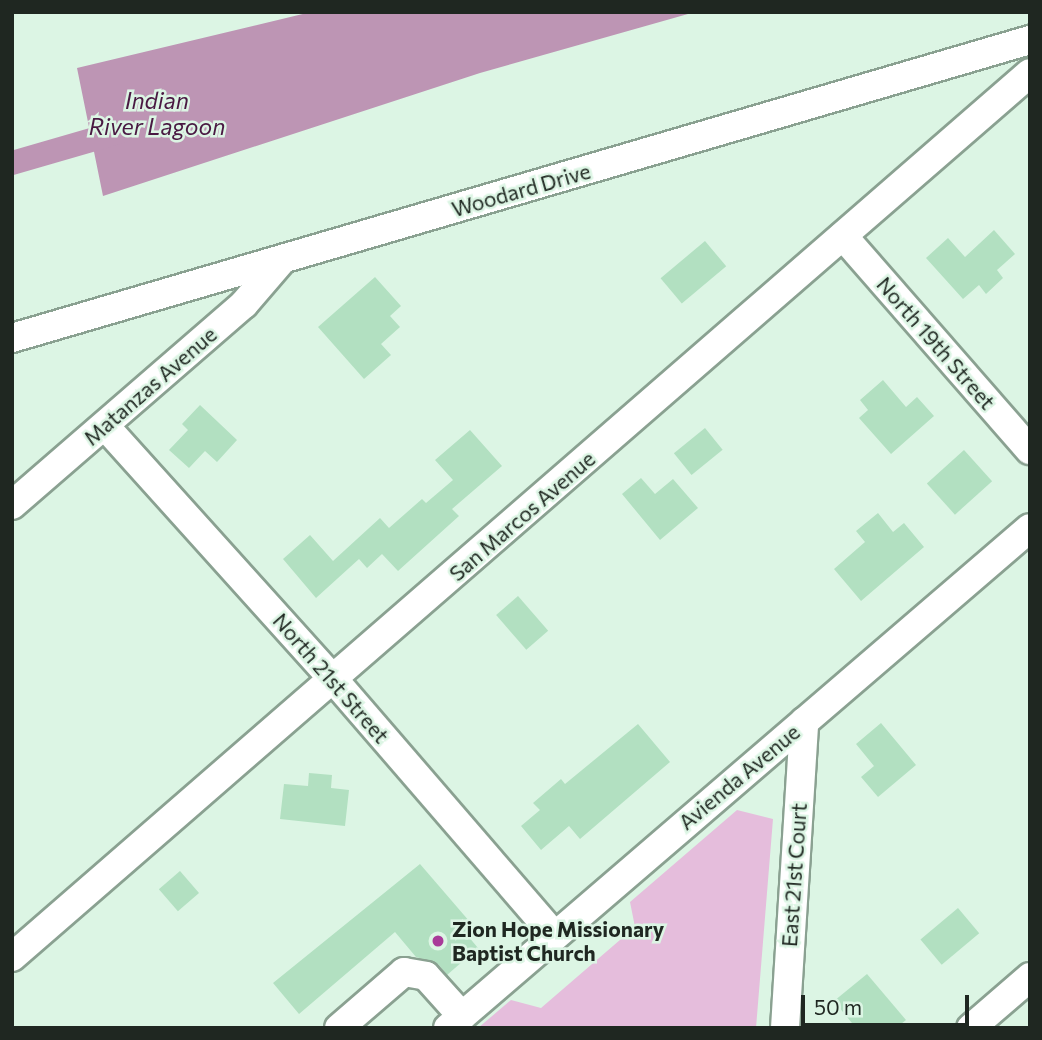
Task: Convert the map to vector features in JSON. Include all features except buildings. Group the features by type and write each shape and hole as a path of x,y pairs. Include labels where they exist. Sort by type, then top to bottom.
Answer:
{"street":[{"name":"Woodard Drive","path":"12,338 1030,40"},
{"name":"San Marcos Avenue","path":"12,957 1030,73"},
{"name":"North 19th Street","path":"843,236 1030,450"},
{"name":"Matanzas Avenue","path":"12,505 244,304 281,261"},
{"name":"North 21st Street","path":"105,426 334,680 553,934"},
{"name":"Avienda Avenue","path":"455,1022 553,934 1030,528"},
{"name":"East 21st Court","path":"785,1028 804,722"},
{"path":"339,1028 404,972 426,976 455,1022"},
{"path":"971,1028 1030,976"}],"shaded area":[{"path":"737,810 773,819 756,1028 478,1028 511,1000 541,1008 635,927 630,902"}],"water":[{"name":"Indian River Lagoon","path":"311,12 695,12 480,73 103,196 77,68"}],"waterway":[{"path":"12,163 122,131"}],"place":[{"name":"Zion Hope Missionary Baptist Church","path":"438,941"}]}
